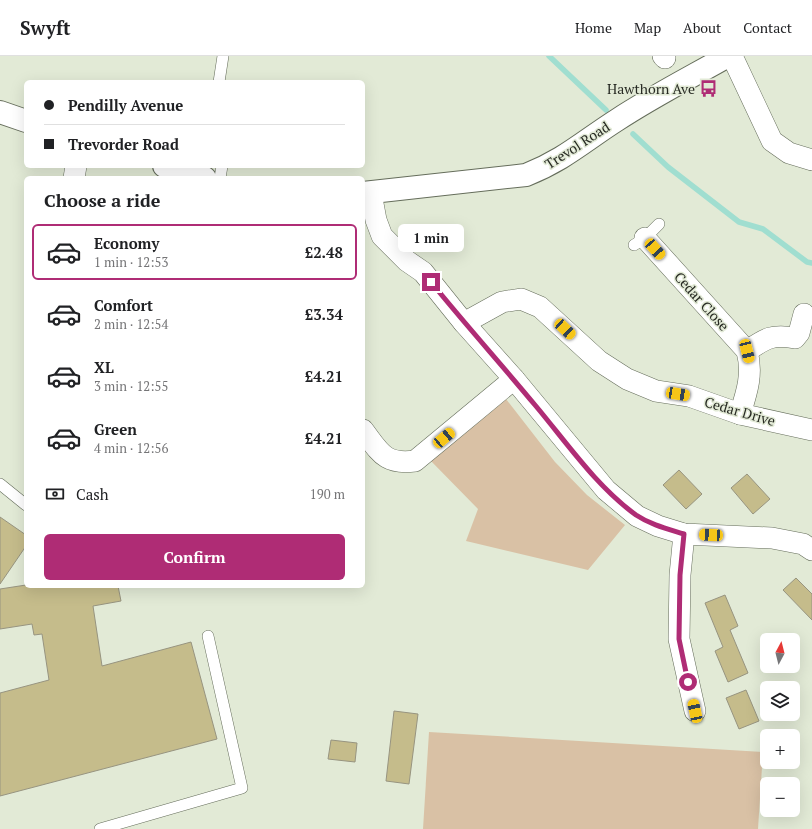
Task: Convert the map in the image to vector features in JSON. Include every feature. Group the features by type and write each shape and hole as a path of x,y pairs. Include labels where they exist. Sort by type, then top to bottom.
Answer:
{"street":[{"name":"Trevol Road","path":"367,193 526,175 550,165 579,147 617,120 728,56"},
{"path":"732,56 772,141 789,153 812,160"},
{"path":"0,112 24,120"},
{"path":"171,168 198,176"},
{"path":"367,193 382,236 407,261 423,272 464,323 606,490 637,516 658,526 684,534 772,538 803,544 812,550"},
{"name":"Cedar Close","path":"646,236 747,351"},
{"name":"Cedar Drive","path":"464,323 502,302 521,299 540,307 599,361 627,379 656,390 689,396 740,414 812,430"},
{"path":"740,414 750,380 750,365 747,351 766,338 774,335 795,338 799,333 804,314"},
{"path":"365,433 384,457 400,463 415,460 514,380"},
{"path":"684,534 680,575 679,639 695,711"}],"lane":[{"path":"219,80 223,56"},
{"path":"0,484 24,503"},
{"path":"100,829 242,788 208,636"}],"shaded area":[{"path":"506,399 555,462 587,495 625,525 588,570 466,541 478,509 430,460"},
{"path":"429,732 760,752 760,769 762,769 761,777 760,777 758,829 423,829"}],"building":[{"path":"679,470 702,494 686,509 663,485"},
{"path":"747,474 770,499 753,514 731,488"},
{"path":"0,517 24,534 24,549 0,584"},
{"path":"796,578 812,594 812,620 783,590"},
{"path":"24,585 24,588 118,588 121,601 93,606 102,666 191,642 217,739 0,796 0,693 49,680 42,634 34,635 32,624 0,629 0,589"},
{"path":"725,595 738,626 730,630 748,673 728,682 715,651 723,647 705,603"},
{"path":"746,690 759,721 739,729 726,698"},
{"path":"394,711 418,714 409,784 386,781"},
{"path":"331,740 357,743 355,762 328,759"}],"waterway":[{"path":"549,56 606,110"},
{"path":"633,134 668,167 739,222 763,229 807,262 812,263"}],"place":[{"name":"Hawthorn Ave","path":"708,88"}],"route":[{"path":"431,282 606,490 637,516 658,526 684,534 680,575 679,639 688,682"}]}
